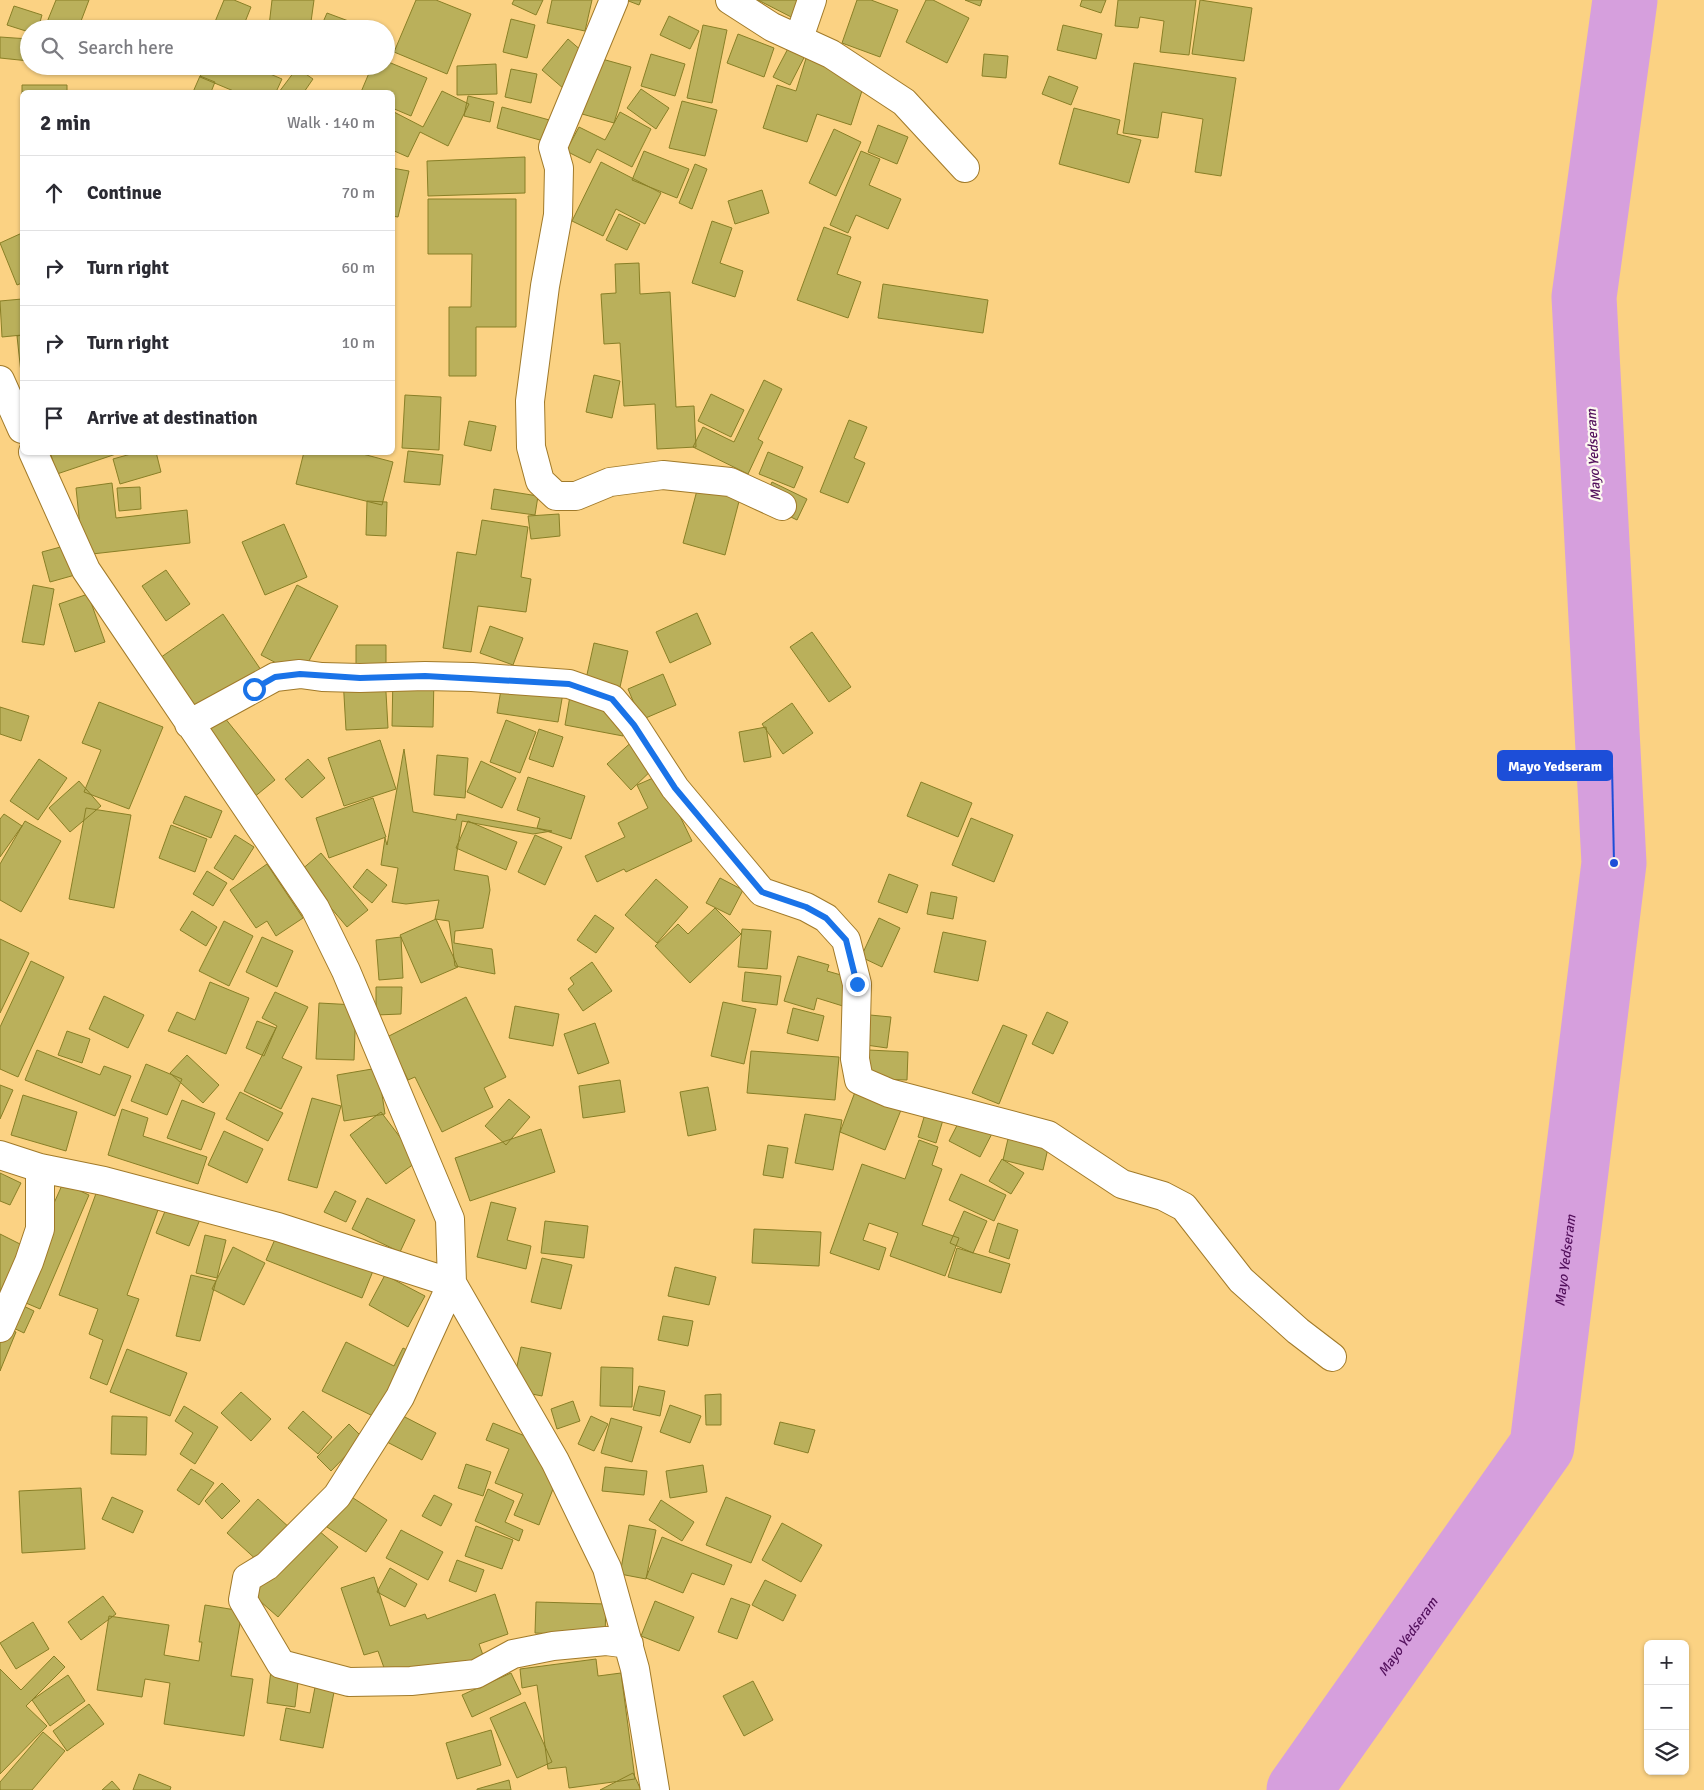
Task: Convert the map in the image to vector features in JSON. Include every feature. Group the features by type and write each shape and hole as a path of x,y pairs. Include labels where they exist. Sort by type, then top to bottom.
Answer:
{"street":[{"path":"614,0 553,147 559,168 558,215 545,286 530,400 531,447 540,481 556,496 576,496 610,482 663,475 730,482 782,506"},
{"path":"730,0 772,27 831,54 904,102 965,168"},
{"path":"799,38 812,0"},
{"path":"0,380 20,425"},
{"path":"34,455 86,570 315,908 346,971 450,1219 452,1283 400,1397 337,1496 267,1566 247,1578 243,1600 281,1664 350,1682 411,1682 476,1674 513,1654 553,1646 606,1641 628,1644"},
{"path":"189,724 275,677 300,674 360,678 472,677 569,684 612,699 634,725 675,788 762,892 806,907 826,918 846,940 857,984 855,1060 859,1080 889,1094 983,1120 1048,1135 1122,1184 1163,1196 1184,1207 1241,1280 1298,1331 1332,1357"},
{"path":"0,1156 40,1168 104,1181 278,1227 452,1283 559,1470 607,1568 635,1669 654,1790"},
{"path":"0,1328 29,1262 40,1229 40,1168"}],"building":[{"path":"56,0 89,0 81,20 48,20"},
{"path":"224,0 234,0 251,7 246,20 216,20"},
{"path":"272,0 314,0 311,20 270,20"},
{"path":"416,0 436,0 471,14 447,74 395,52"},
{"path":"514,0 543,0 536,15 512,4"},
{"path":"552,0 592,0 585,31 547,23"},
{"path":"626,0 641,0 639,5"},
{"path":"758,0 807,0 797,20"},
{"path":"857,0 871,0 898,10 880,57 842,43"},
{"path":"926,0 933,0 969,18 947,63 906,42"},
{"path":"965,0 982,0 980,6"},
{"path":"1082,0 1106,0 1101,13 1080,6"},
{"path":"1118,0 1196,0 1189,55 1160,52 1164,21 1140,17 1138,28 1115,26"},
{"path":"1200,0 1252,8 1244,61 1192,54"},
{"path":"14,6 42,15 41,20 20,20 20,29 7,25"},
{"path":"327,13 346,20 324,20"},
{"path":"669,16 699,31 690,49 660,35"},
{"path":"511,19 535,25 527,58 503,52"},
{"path":"703,25 727,30 712,103 687,98"},
{"path":"1063,25 1102,34 1096,59 1057,50"},
{"path":"738,34 774,48 764,77 727,63"},
{"path":"0,37 20,38 20,60 0,58"},
{"path":"568,39 590,58 564,89 542,70"},
{"path":"793,39 809,48 790,85 773,77"},
{"path":"808,52 868,72 851,125 817,114 807,142 763,128 777,85 796,91"},
{"path":"651,54 685,64 675,96 641,86"},
{"path":"984,54 1008,56 1006,78 982,76"},
{"path":"591,56 631,67 614,123 575,112"},
{"path":"1134,63 1236,78 1221,176 1195,172 1203,119 1162,112 1158,138 1123,133"},
{"path":"496,64 497,94 457,95 457,66"},
{"path":"395,65 427,78 411,116 395,109 395,90 362,90 368,75 395,75"},
{"path":"511,69 537,74 531,103 505,97"},
{"path":"201,75 272,75 282,79 277,90 231,90 200,77"},
{"path":"292,75 307,75 313,79 305,90 280,90"},
{"path":"200,76 215,82 212,90 194,90"},
{"path":"1049,76 1078,87 1071,105 1042,94"},
{"path":"22,85 67,85 67,90 22,90"},
{"path":"641,89 669,108 656,129 627,108"},
{"path":"442,91 469,104 448,146 420,132 408,157 395,151 395,113 423,127"},
{"path":"468,96 494,102 490,122 464,116"},
{"path":"682,101 717,110 705,156 669,148"},
{"path":"502,107 553,121 547,142 497,128"},
{"path":"1074,108 1120,120 1117,134 1141,140 1129,183 1059,164"},
{"path":"620,112 651,129 632,167 597,149 590,163 566,151 579,127 605,140"},
{"path":"878,125 908,137 897,164 868,152"},
{"path":"834,129 861,142 836,196 809,183"},
{"path":"644,151 689,169 677,198 632,180"},
{"path":"861,151 880,159 869,185 901,199 888,229 856,215 848,233 830,225"},
{"path":"525,157 525,193 428,196 427,161"},
{"path":"601,162 661,193 645,224 616,209 603,236 572,221"},
{"path":"695,164 707,169 692,209 679,203"},
{"path":"395,169 409,171 398,217 395,216"},
{"path":"762,190 769,213 735,224 728,201"},
{"path":"428,199 516,199 516,327 476,327 476,376 449,376 449,307 471,307 472,254 428,254"},
{"path":"619,214 640,224 627,250 606,240"},
{"path":"712,221 732,228 720,263 743,271 735,297 692,283"},
{"path":"824,227 851,237 837,274 861,282 848,318 797,300"},
{"path":"20,234 20,284 17,285 0,243"},
{"path":"639,263 640,294 670,292 676,407 694,406 696,447 657,449 655,404 624,406 620,343 604,344 601,294 616,293 615,264"},
{"path":"883,284 988,300 983,333 878,318"},
{"path":"20,299 20,335 2,337 0,301"},
{"path":"20,335 20,364 17,336"},
{"path":"594,375 620,381 612,418 586,412"},
{"path":"764,380 782,389 758,439 763,442 748,474 693,447 703,427 734,442"},
{"path":"711,394 744,410 731,437 698,421"},
{"path":"405,395 441,397 439,450 402,448"},
{"path":"849,420 867,427 854,458 865,463 848,503 820,492"},
{"path":"469,421 496,426 491,451 464,445"},
{"path":"408,451 443,455 440,485 404,482"},
{"path":"768,452 803,467 794,488 759,474"},
{"path":"51,455 113,455 57,474"},
{"path":"127,455 157,455 161,472 120,484 113,459"},
{"path":"303,455 366,455 393,462 382,505 296,484"},
{"path":"700,479 742,490 725,555 683,543"},
{"path":"772,482 807,499 797,520 762,503"},
{"path":"112,483 116,518 187,510 190,543 83,555 76,488"},
{"path":"140,487 141,509 119,511 117,488"},
{"path":"494,489 538,496 535,515 491,509"},
{"path":"367,501 387,502 386,536 366,535"},
{"path":"559,514 560,536 531,539 528,516"},
{"path":"482,520 528,527 521,577 531,579 526,612 478,606 471,652 443,648 457,552 476,555"},
{"path":"284,524 307,577 265,595 242,542"},
{"path":"68,545 75,575 50,582 42,552"},
{"path":"166,570 190,604 166,621 142,586"},
{"path":"33,585 54,589 44,645 22,642"},
{"path":"297,585 338,606 301,676 261,655"},
{"path":"88,594 105,642 75,652 59,604"},
{"path":"697,613 711,644 670,663 656,632"},
{"path":"223,614 261,670 195,716 157,660"},
{"path":"490,626 523,638 513,665 480,653"},
{"path":"812,632 851,687 829,702 790,647"},
{"path":"594,643 628,651 620,687 586,679"},
{"path":"356,645 386,645 386,664 356,665"},
{"path":"663,674 676,705 641,720 628,689"},
{"path":"385,675 388,728 346,730 343,678"},
{"path":"393,675 434,676 433,727 392,726"},
{"path":"502,684 563,693 558,722 497,713"},
{"path":"570,696 628,707 623,736 565,725"},
{"path":"99,702 163,727 129,809 84,792 101,750 82,743"},
{"path":"792,703 813,733 783,754 762,724"},
{"path":"0,707 29,716 21,741 0,734"},
{"path":"224,717 275,780 253,798 202,735"},
{"path":"506,720 536,732 520,773 490,762"},
{"path":"766,727 771,757 744,762 739,732"},
{"path":"539,729 563,737 553,767 529,759"},
{"path":"635,739 658,764 631,790 607,764"},
{"path":"380,740 396,789 344,806 328,758"},
{"path":"404,749 413,812 456,820 457,814 552,831 533,834 462,821 454,870 488,876 490,890 483,928 455,931 454,943 492,949 495,974 455,966 449,921 435,919 439,900 406,904 392,902 398,868 381,865 385,838 387,845"},
{"path":"437,755 468,758 465,798 434,795"},
{"path":"39,759 67,778 38,820 10,801"},
{"path":"308,759 325,778 302,798 285,779"},
{"path":"481,761 516,778 502,808 467,792"},
{"path":"660,775 692,841 626,872 624,869 597,882 585,856 625,837 618,823 648,808 637,785"},
{"path":"528,777 585,796 571,839 537,828 540,818 517,810"},
{"path":"79,781 101,806 70,832 49,808"},
{"path":"921,782 972,803 958,837 907,816"},
{"path":"185,796 222,811 211,838 173,823"},
{"path":"373,798 386,837 329,858 316,818"},
{"path":"86,808 131,815 114,908 69,899"},
{"path":"4,814 22,826 0,857 0,819"},
{"path":"971,818 1013,835 994,882 952,865"},
{"path":"25,821 61,841 21,912 0,900 0,864"},
{"path":"468,821 517,842 506,870 456,848"},
{"path":"171,825 207,839 195,872 159,858"},
{"path":"235,835 254,847 233,880 214,868"},
{"path":"535,835 562,847 545,885 518,872"},
{"path":"321,853 368,910 347,927 300,871"},
{"path":"267,864 303,918 276,936 267,921 256,928 230,890"},
{"path":"367,869 387,885 372,903 353,887"},
{"path":"207,871 227,883 213,906 193,894"},
{"path":"889,874 918,885 907,913 878,902"},
{"path":"720,878 743,890 730,915 706,903"},
{"path":"656,879 688,907 657,943 625,915"},
{"path":"931,892 957,897 953,919 927,914"},
{"path":"715,908 741,934 690,983 655,946 678,924 688,934"},
{"path":"192,911 217,927 206,946 180,930"},
{"path":"595,915 614,928 596,953 577,940"},
{"path":"879,918 900,928 882,967 861,957"},
{"path":"436,919 458,967 421,983 400,935"},
{"path":"224,921 253,936 229,986 199,971"},
{"path":"742,929 771,931 767,969 738,967"},
{"path":"943,932 986,941 978,981 934,972"},
{"path":"262,937 293,951 277,987 246,972"},
{"path":"401,937 403,978 379,980 376,940"},
{"path":"0,939 29,953 0,1013"},
{"path":"798,956 829,965 827,971 855,979 846,1007 817,998 814,1010 784,1001"},
{"path":"31,961 64,977 18,1077 0,1069 0,1027"},
{"path":"592,962 612,991 583,1011 568,989 574,984 570,978"},
{"path":"745,972 781,976 777,1005 742,1001"},
{"path":"210,982 249,998 226,1054 168,1031 177,1012 195,1020"},
{"path":"376,987 402,987 401,1014 376,1015"},
{"path":"275,992 308,1007 282,1058 302,1067 281,1109 244,1091 277,1026 262,1018"},
{"path":"104,996 144,1015 128,1048 89,1029"},
{"path":"466,997 506,1077 484,1088 493,1107 442,1132 415,1077 408,1080 387,1037"},
{"path":"723,1002 756,1009 744,1064 711,1056"},
{"path":"319,1003 356,1005 354,1060 316,1059"},
{"path":"515,1006 559,1014 553,1046 509,1038"},
{"path":"793,1008 824,1016 818,1041 787,1033"},
{"path":"1047,1012 1068,1022 1053,1054 1032,1044"},
{"path":"870,1015 891,1017 887,1048 866,1045"},
{"path":"257,1021 276,1028 264,1056 246,1048"},
{"path":"595,1023 609,1063 578,1074 564,1034"},
{"path":"1003,1025 1027,1035 999,1104 972,1093"},
{"path":"67,1031 90,1039 82,1063 58,1055"},
{"path":"37,1050 100,1075 104,1066 131,1076 115,1116 25,1080"},
{"path":"869,1050 908,1052 907,1080 868,1079"},
{"path":"751,1051 839,1057 835,1100 747,1093"},
{"path":"187,1055 219,1085 203,1103 170,1073"},
{"path":"146,1064 182,1079 167,1115 131,1101"},
{"path":"378,1068 385,1114 344,1121 337,1075"},
{"path":"620,1080 625,1112 583,1118 579,1086"},
{"path":"0,1085 13,1090 0,1119"},
{"path":"708,1087 716,1130 688,1136 680,1092"},
{"path":"240,1092 283,1113 268,1141 226,1119"},
{"path":"855,1092 901,1110 885,1150 840,1132"},
{"path":"23,1095 77,1112 66,1151 11,1135"},
{"path":"312,1098 341,1106 317,1188 288,1180"},
{"path":"509,1099 530,1117 506,1145 485,1126"},
{"path":"182,1100 215,1113 201,1150 167,1138"},
{"path":"968,1104 999,1120 980,1157 949,1141"},
{"path":"122,1109 148,1118 143,1136 207,1157 198,1184 108,1155"},
{"path":"381,1112 418,1161 386,1184 350,1135"},
{"path":"805,1114 842,1120 833,1170 795,1163"},
{"path":"925,1114 943,1120 936,1143 918,1137"},
{"path":"1012,1122 1052,1131 1043,1170 1003,1160"},
{"path":"541,1129 555,1172 470,1201 455,1158"},
{"path":"224,1131 263,1149 247,1183 208,1165"},
{"path":"919,1140 938,1147 932,1165 942,1169 922,1225 959,1238 945,1276 890,1256 898,1233 869,1223 863,1240 886,1248 879,1270 830,1253 862,1164 905,1179"},
{"path":"768,1145 788,1148 783,1178 763,1175"},
{"path":"1002,1159 1024,1173 1011,1194 989,1181"},
{"path":"0,1173 21,1183 10,1205 0,1201"},
{"path":"961,1174 1006,1195 994,1221 949,1200"},
{"path":"63,1183 89,1195 40,1309 12,1297"},
{"path":"98,1188 158,1210 127,1295 139,1299 107,1385 90,1378 103,1340 89,1334 98,1309 59,1295"},
{"path":"335,1191 356,1201 346,1222 324,1212"},
{"path":"367,1198 415,1220 400,1252 352,1229"},
{"path":"491,1202 516,1208 507,1240 531,1246 526,1269 477,1257"},
{"path":"168,1204 201,1217 189,1246 156,1233"},
{"path":"964,1211 987,1221 973,1253 950,1243"},
{"path":"545,1221 588,1226 584,1258 541,1253"},
{"path":"998,1223 1018,1230 1009,1259 989,1252"},
{"path":"754,1229 821,1232 819,1266 752,1263"},
{"path":"279,1230 373,1271 362,1298 266,1260"},
{"path":"0,1234 24,1246 0,1292"},
{"path":"205,1235 226,1240 217,1278 196,1273"},
{"path":"233,1247 265,1263 244,1305 212,1289"},
{"path":"957,1248 1010,1264 1001,1293 948,1277"},
{"path":"542,1258 572,1265 561,1309 531,1302"},
{"path":"675,1267 716,1277 709,1305 668,1296"},
{"path":"191,1275 216,1281 200,1341 176,1336"},
{"path":"385,1275 425,1296 408,1327 369,1305"},
{"path":"13,1301 34,1311 24,1333 3,1323"},
{"path":"663,1316 693,1321 688,1346 658,1340"},
{"path":"0,1326 16,1332 0,1371"},
{"path":"346,1342 394,1366 403,1348 425,1359 381,1420 322,1391"},
{"path":"521,1347 551,1353 542,1396 512,1390"},
{"path":"127,1349 187,1373 170,1416 110,1392"},
{"path":"601,1367 633,1368 632,1407 600,1406"},
{"path":"639,1386 665,1391 660,1416 633,1410"},
{"path":"241,1392 271,1419 251,1441 221,1413"},
{"path":"721,1394 721,1425 706,1425 705,1395"},
{"path":"573,1401 580,1421 557,1429 551,1409"},
{"path":"670,1405 701,1416 690,1443 660,1432"},
{"path":"184,1406 218,1427 195,1464 180,1454 193,1433 175,1421"},
{"path":"303,1411 332,1437 318,1454 288,1428"},
{"path":"401,1415 436,1433 422,1460 387,1442"},
{"path":"112,1416 147,1417 146,1455 111,1454"},
{"path":"591,1416 608,1424 594,1451 578,1444"},
{"path":"611,1418 642,1427 632,1462 601,1453"},
{"path":"780,1422 815,1430 808,1453 774,1444"},
{"path":"493,1423 567,1453 539,1525 514,1515 523,1494 495,1483 509,1449 486,1440"},
{"path":"349,1424 363,1438 331,1471 317,1457"},
{"path":"466,1464 491,1472 483,1496 458,1488"},
{"path":"703,1465 707,1492 670,1498 666,1471"},
{"path":"605,1467 647,1471 644,1495 602,1491"},
{"path":"191,1469 214,1483 199,1505 177,1490"},
{"path":"222,1483 240,1501 222,1519 205,1501"},
{"path":"81,1488 85,1549 22,1553 19,1491"},
{"path":"488,1489 514,1501 505,1522 523,1530 519,1541 475,1521"},
{"path":"347,1494 387,1520 366,1552 327,1527"},
{"path":"434,1495 452,1504 441,1526 422,1516"},
{"path":"112,1497 143,1511 133,1533 102,1519"},
{"path":"726,1497 771,1516 751,1563 706,1545"},
{"path":"258,1499 291,1529 260,1563 227,1533"},
{"path":"661,1500 694,1522 682,1541 649,1520"},
{"path":"782,1523 822,1545 801,1582 762,1560"},
{"path":"312,1525 338,1547 278,1617 252,1594"},
{"path":"629,1525 656,1530 646,1579 620,1574"},
{"path":"476,1526 513,1540 502,1569 465,1556"},
{"path":"401,1530 443,1552 428,1580 386,1558"},
{"path":"662,1537 732,1565 724,1585 692,1573 683,1593 646,1578"},
{"path":"457,1560 484,1570 476,1592 449,1581"},
{"path":"390,1568 417,1584 405,1607 377,1592"},
{"path":"374,1577 390,1626 425,1614 427,1619 495,1594 508,1634 479,1644 484,1658 392,1690 378,1651 364,1655 341,1588"},
{"path":"765,1580 796,1595 783,1621 752,1605"},
{"path":"103,1596 116,1614 81,1640 68,1622"},
{"path":"731,1598 750,1605 737,1639 718,1632"},
{"path":"655,1601 694,1617 679,1651 641,1636"},
{"path":"536,1602 606,1604 605,1636 535,1633"},
{"path":"205,1605 242,1611 231,1676 253,1679 244,1736 164,1724 170,1683 145,1679 142,1697 97,1690 109,1616 169,1625 164,1655 199,1661 202,1642 199,1642"},
{"path":"33,1622 49,1649 16,1669 0,1643"},
{"path":"54,1656 65,1667 26,1706 47,1726 0,1774 0,1669 21,1690"},
{"path":"596,1659 598,1676 621,1673 635,1779 569,1788 566,1767 548,1769 537,1685 522,1688 520,1669"},
{"path":"272,1662 300,1666 295,1707 267,1703"},
{"path":"511,1673 521,1694 472,1717 462,1695"},
{"path":"68,1675 85,1701 50,1726 32,1700"},
{"path":"317,1677 336,1682 323,1748 280,1740 286,1708 310,1713"},
{"path":"753,1681 773,1720 744,1736 723,1696"},
{"path":"525,1702 552,1762 517,1778 490,1718"},
{"path":"89,1704 104,1724 67,1751 53,1731"},
{"path":"491,1730 501,1765 457,1779 446,1743"},
{"path":"43,1732 65,1751 32,1790 0,1790 0,1782"},
{"path":"633,1773 641,1790 600,1790"},
{"path":"139,1774 171,1787 170,1790 133,1790"},
{"path":"509,1780 511,1790 477,1790 477,1789"},
{"path":"112,1781 120,1790 102,1790"}],"waterway":[{"name":"Mayo Yedseram","path":"1299,1790 1542,1446 1614,863 1584,297 1625,0"}],"place":[{"name":"Mayo Yedseram","path":"1614,863"}],"route":[{"path":"254,689 275,677 300,674 322,677 360,678 472,677 569,684 612,699 634,725 675,788 728,849 762,892 806,907 826,918 846,940 857,984"}]}
